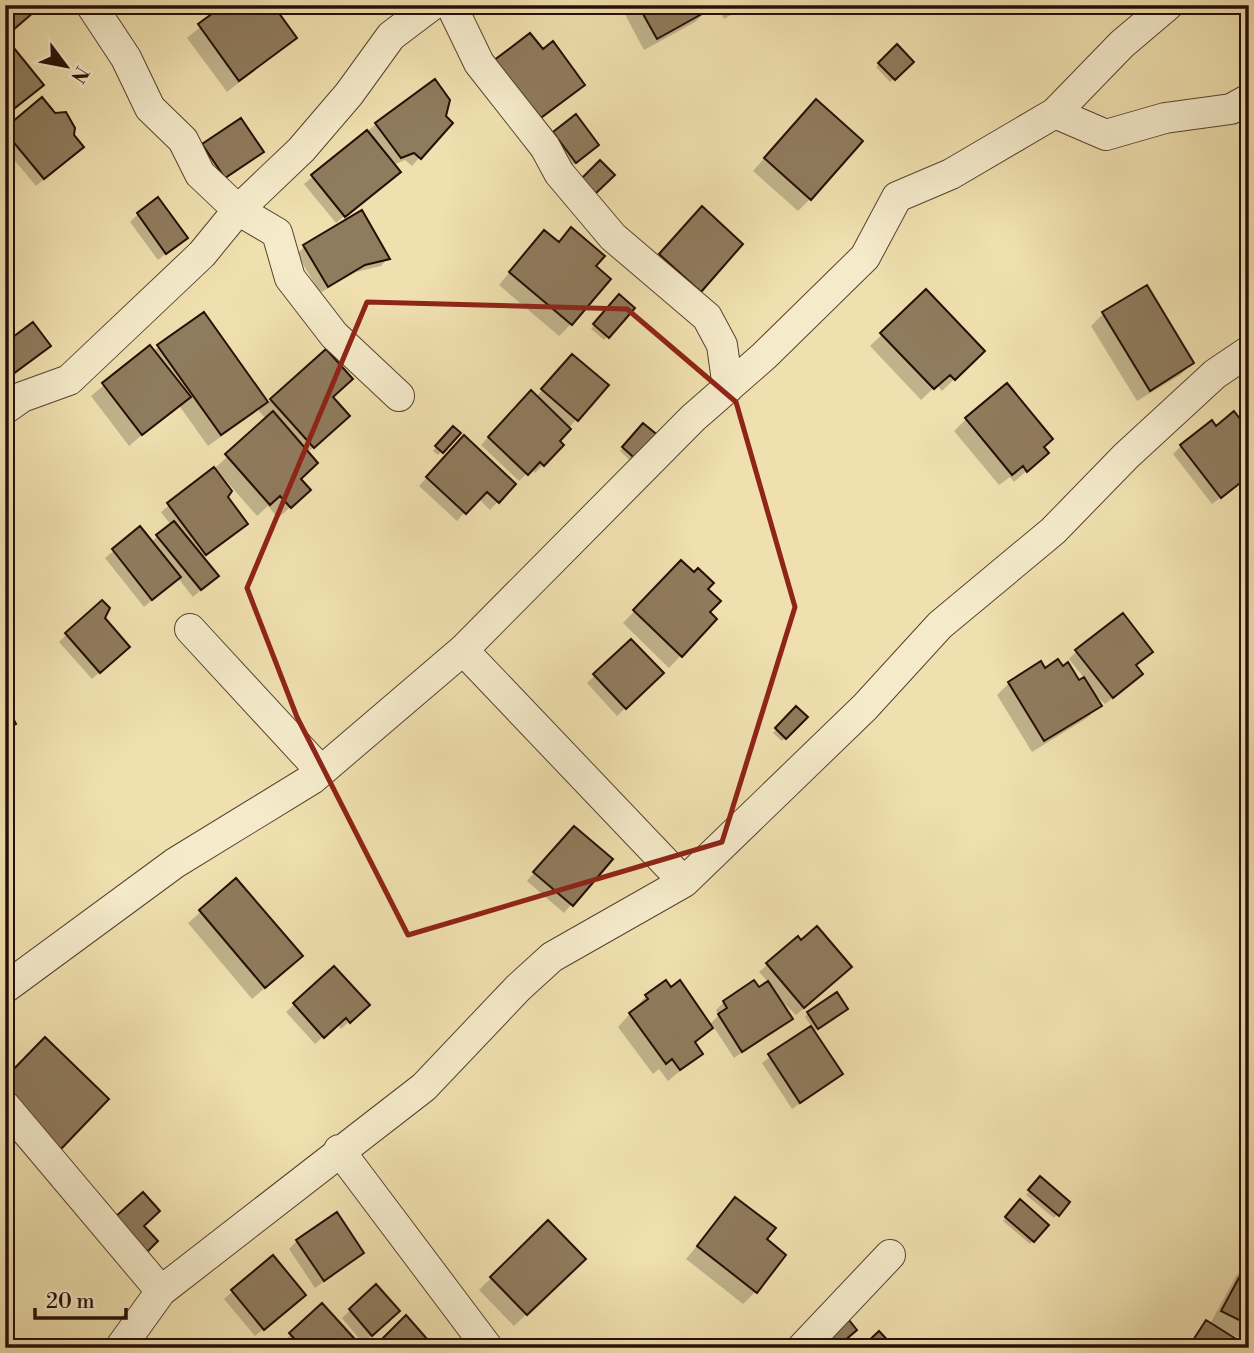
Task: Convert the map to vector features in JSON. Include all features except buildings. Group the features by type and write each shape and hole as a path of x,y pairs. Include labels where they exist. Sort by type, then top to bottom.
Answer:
{"street":[{"path":"91,5 125,58 150,108 183,140 200,174 238,210 277,233 290,278 334,335 399,396"},
{"path":"5,409 22,397 69,380 202,254 238,210 301,150 349,94 391,36 432,5"},
{"path":"451,5 480,63 545,147 559,173 613,237 707,317 722,345 728,388"},
{"path":"5,988 175,863 321,771 463,650 693,418 764,356 865,257 897,197 951,174 1055,113 1122,44 1168,5"},
{"path":"1055,113 1106,135 1165,118 1231,109 1249,99"},
{"path":"120,1348 161,1291 339,1150 424,1087 518,988 552,957 684,882 864,707 940,625 1053,531 1126,456 1215,374 1249,351"},
{"path":"190,629 321,771"},
{"path":"463,650 684,882"},
{"path":"5,1106 161,1291"},
{"path":"339,1150 488,1348"},
{"path":"802,1348 890,1255"}],"highlighted area":[{"path":"367,302 627,309 736,402 795,607 722,842 408,935 297,717 247,588"}]}
